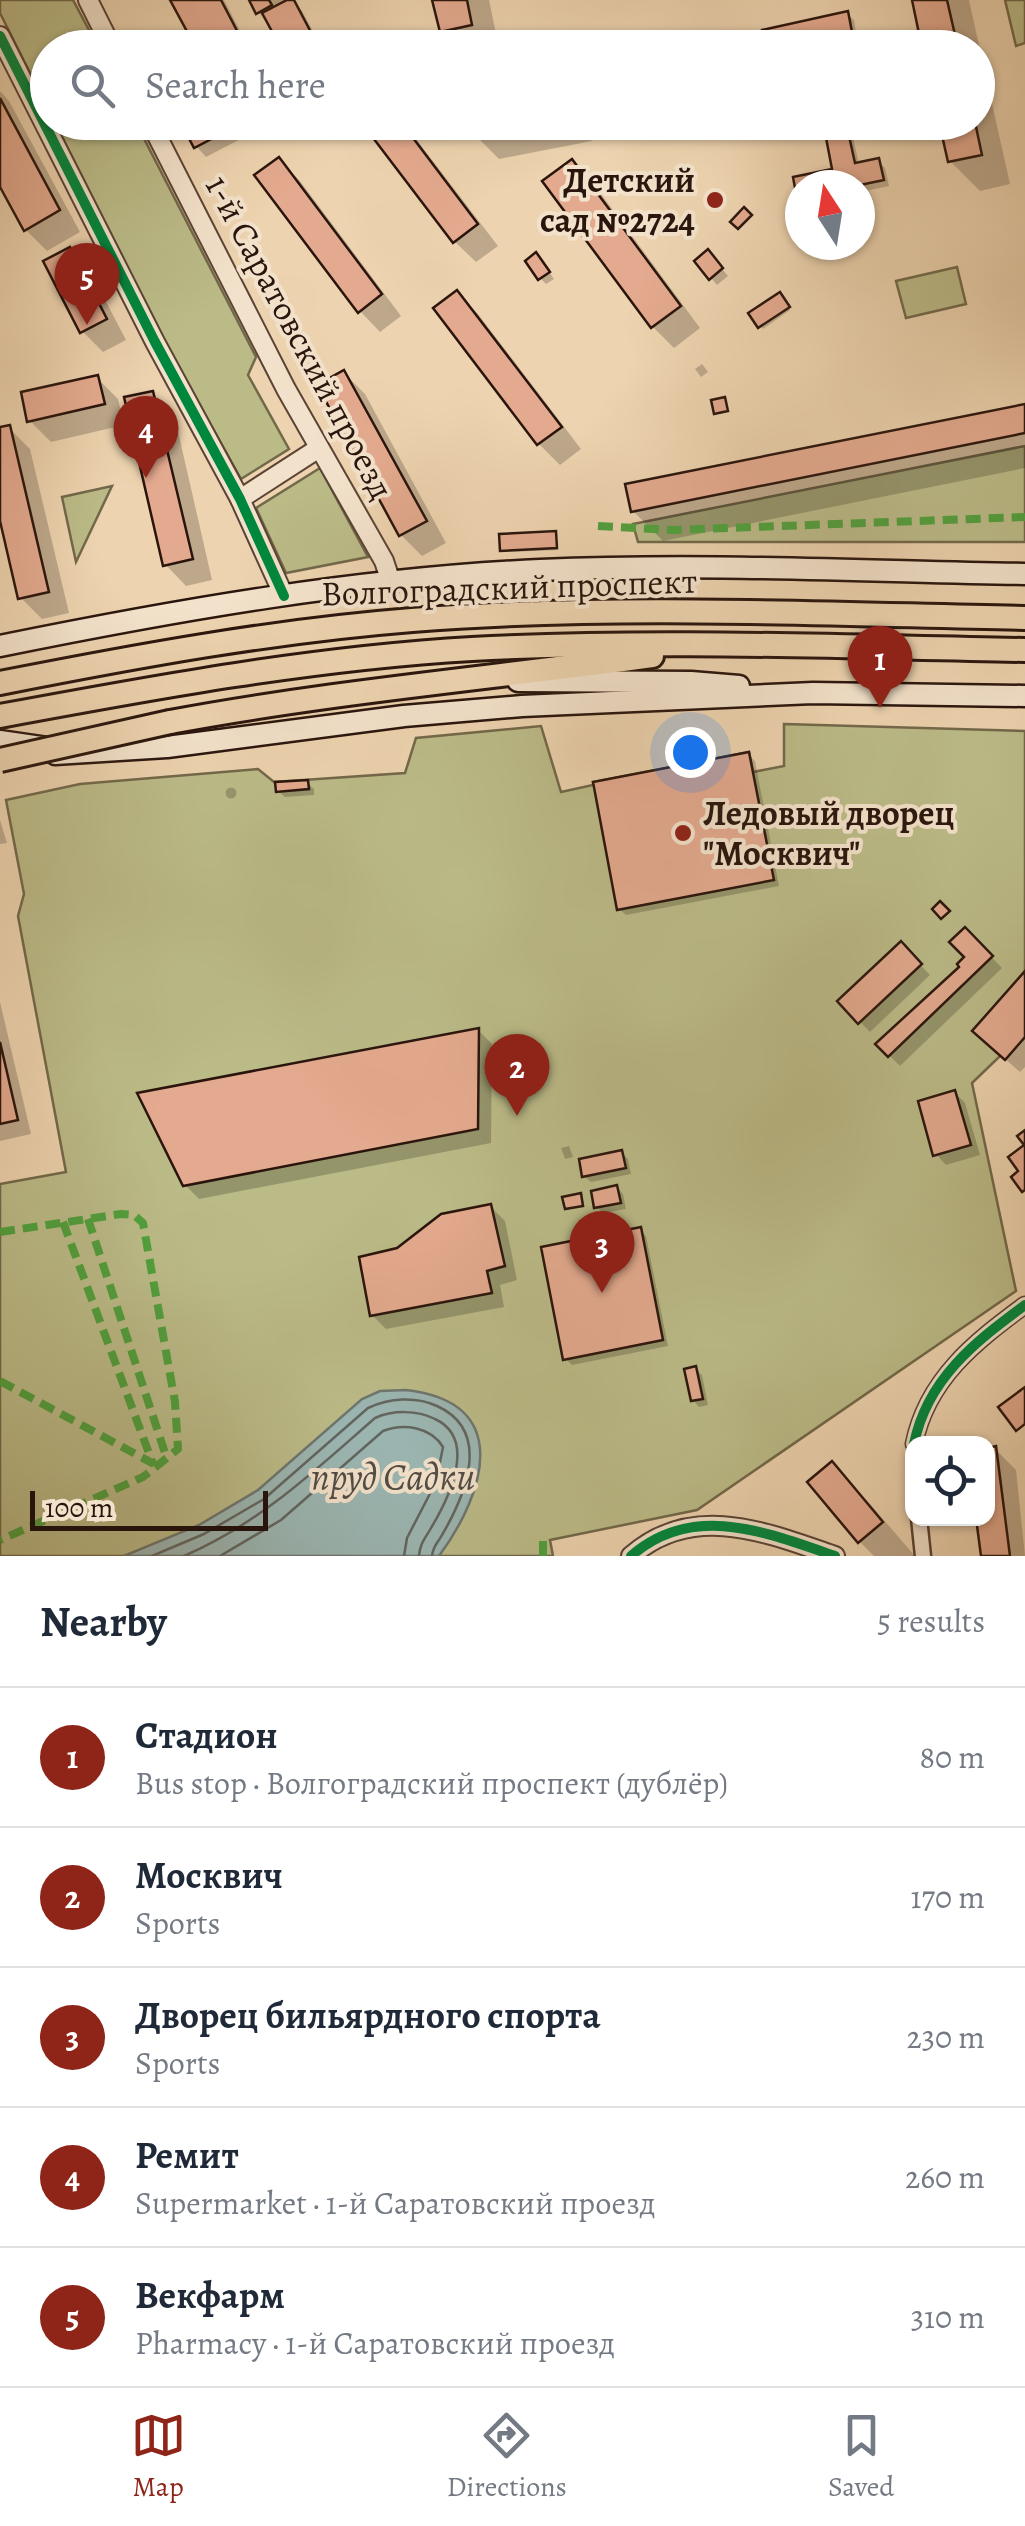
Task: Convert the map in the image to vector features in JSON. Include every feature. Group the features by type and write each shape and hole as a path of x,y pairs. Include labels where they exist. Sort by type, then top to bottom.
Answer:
{"main road":[{"path":"0,648 284,596 391,582 539,570 1025,574"},
{"name":"Волгоградский проспект","path":"0,683 258,637 431,619 598,612 1025,618"},
{"name":"Волгоградский проспект","path":"0,716 359,658 553,646 1025,650"},
{"path":"466,682 730,646"},
{"path":"0,758 275,702 400,686 466,682 691,682 813,693"},
{"path":"0,758 167,747 404,716 522,706 813,693 1025,696"},
{"path":"0,741 86,753"}],"street":[{"path":"88,0 103,30"},
{"path":"0,36 30,95"},
{"path":"53,140 152,337 240,499 284,596"},
{"name":"1-й Саратовский проезд","path":"159,140 319,448 384,560 391,582"},
{"path":"240,499 319,448"},
{"path":"917,1436 929,1400 950,1368 972,1344 1025,1305"},
{"path":"631,1556 662,1534 695,1524 755,1532 834,1556"},
{"path":"920,1526 922,1556"}],"green space":[{"path":"0,0 73,0 89,30 30,30 30,73 0,13"},
{"path":"1005,0 1025,0 1025,43 1016,46"},
{"path":"64,140 145,140 256,357 248,375 289,449 241,479 163,339"},
{"path":"957,267 966,304 906,318 896,281"},
{"path":"1025,446 1025,542 638,542 633,524"},
{"path":"320,468 368,557 286,573 256,508"},
{"path":"112,486 76,562 62,497"},
{"path":"784,724 1025,731 1025,1032 972,1083 1016,1291 697,1510 550,1540 553,1556 0,1556 0,1184 66,1172 18,916 24,894 6,800 80,784 258,769 274,782 405,773 416,738 541,726 561,792 593,782 749,752 753,772 784,766"}],"water":[{"name":"пруд Садки","path":"406,1390 440,1398 463,1412 476,1431 480,1453 477,1479 469,1505 439,1556 124,1556 199,1525 258,1490 362,1399 380,1391"}],"building":[{"path":"170,0 221,0 237,30 186,30"},
{"path":"249,0 269,0 272,5 256,14"},
{"path":"294,0 310,30 271,30 262,13"},
{"path":"432,0 467,0 472,25 440,30"},
{"path":"912,0 947,0 954,30 918,30"},
{"path":"848,11 852,30 762,30"},
{"path":"0,98 60,210 24,231 0,187"},
{"path":"190,140 209,140 194,148"},
{"path":"375,140 415,140 478,224 453,243"},
{"path":"826,140 850,140 855,163 879,158 884,180 875,182 875,170 827,170 832,169"},
{"path":"943,140 979,140 982,155 948,162"},
{"path":"279,157 382,294 358,313 254,175"},
{"path":"572,159 681,306 651,328 542,181"},
{"path":"744,207 752,215 738,229 730,222"},
{"path":"70,247 107,319 80,333 43,261"},
{"path":"708,249 723,268 709,280 694,261"},
{"path":"536,252 550,272 538,280 525,261"},
{"path":"457,290 562,427 537,445 433,308"},
{"path":"780,292 790,307 758,328 748,313"},
{"path":"344,370 427,521 399,536 317,385"},
{"path":"98,375 105,404 27,422 21,392"},
{"path":"153,391 193,559 163,566 124,397"},
{"path":"725,397 728,411 714,414 711,400"},
{"path":"1025,404 1025,433 631,512 625,484"},
{"path":"10,425 49,592 18,599 0,521 0,427"},
{"path":"556,531 557,548 500,551 499,534"},
{"name":"Ледовый дворец \"Москвич\"","path":"749,752 774,880 617,910 593,782"},
{"path":"308,780 309,789 276,792 275,782"},
{"path":"940,901 950,911 941,919 932,909"},
{"path":"965,927 993,956 888,1057 875,1044 959,967 957,964 964,957 949,942"},
{"path":"901,941 922,964 858,1024 837,1001"},
{"path":"1025,971 1025,1037 1005,1060 972,1031"},
{"path":"479,1028 478,1129 183,1186 137,1093"},
{"path":"0,1042 18,1120 0,1124"},
{"path":"955,1090 971,1145 933,1156 918,1101"},
{"path":"1025,1130 1022,1192 1011,1177 1018,1171 1008,1157 1024,1145 1017,1136"},
{"path":"622,1150 626,1168 582,1177 579,1159"},
{"path":"617,1185 621,1203 594,1208 591,1191"},
{"path":"581,1193 583,1206 565,1209 562,1197"},
{"path":"491,1204 505,1266 487,1271 492,1293 370,1316 359,1257 397,1248 441,1214"},
{"path":"641,1227 663,1340 563,1360 541,1247"},
{"path":"696,1366 703,1399 691,1401 684,1369"},
{"path":"1025,1387 1025,1424 1016,1431 998,1407"},
{"path":"995,1446 1010,1556 981,1556 977,1526 995,1526"},
{"path":"832,1461 883,1522 858,1543 807,1482"}],"marked path":[{"path":"598,526 673,530 1025,517"},
{"path":"0,1232 121,1214 134,1215 143,1223 175,1402 178,1449 143,1477 0,1540"},
{"path":"88,1219 167,1459"},
{"path":"63,1222 153,1464"},
{"path":"0,1381 154,1464"},
{"path":"543,1534 543,1556"}],"cycle path":[{"path":"0,36 30,95"},
{"path":"53,140 240,499 284,596"},
{"path":"916,1436 930,1400 956,1364 1025,1305"},
{"path":"631,1556 679,1530 704,1526 756,1531 835,1556"}],"place":[{"name":"Детский сад №2724","path":"715,200"},
{"name":"Векфарм","path":"87,325"},
{"name":"Ремит","path":"146,478"},
{"name":"Стадион","path":"880,708"},
{"name":"Ледовый дворец \"Москвич\"","path":"683,833"},
{"name":"Москвич","path":"517,1116"},
{"name":"Дворец бильярдного спорта","path":"602,1293"}]}
